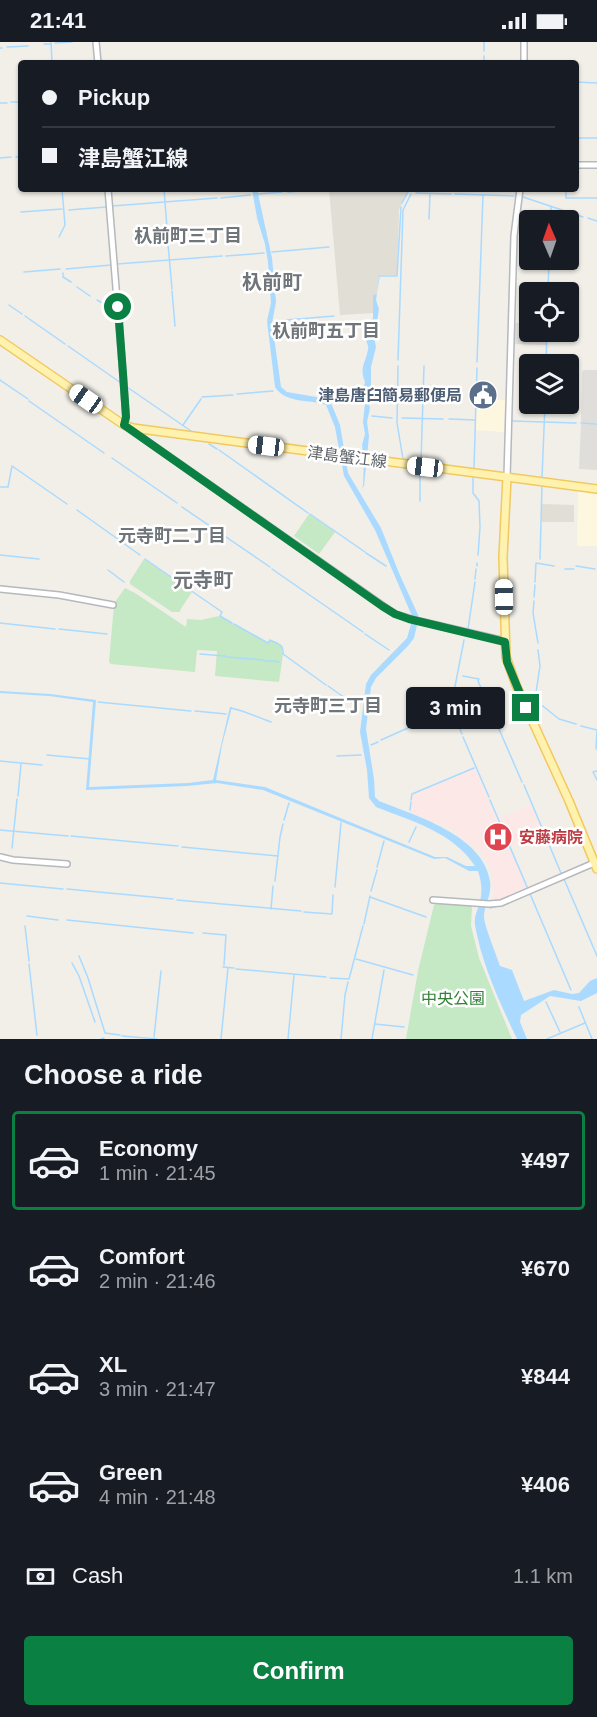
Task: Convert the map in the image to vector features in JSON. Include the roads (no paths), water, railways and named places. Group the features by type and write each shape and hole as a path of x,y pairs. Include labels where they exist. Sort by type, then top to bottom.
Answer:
{"main road":[{"name":"津島蟹江線","path":"0,339 124,425 145,430 597,489"},
{"path":"507,477 503,557 506,657 516,685 596,866"}],"street":[{"path":"96,42 98,60"},
{"path":"524,42 524,60"},
{"path":"579,165 597,165"},
{"path":"108,192 126,417 124,425 395,614 505,642"},
{"path":"507,477 514,236 520,192"},
{"path":"0,589 59,595 113,605"},
{"path":"0,857 67,864"},
{"path":"433,900 479,904 501,903 596,866"}],"water":[{"path":"253,192 258,192 272,258 276,302 272,323 281,387 287,392 322,398 331,403 340,425 348,473 381,528 419,617 414,638 376,678 371,687 366,729 375,797 379,801 446,829 475,851 485,865 490,881 484,917 488,933 500,966 512,970 524,1001 554,990 572,994 579,993 590,981 597,978 597,993 581,1001 550,996 521,1015 520,1022 527,1039 517,1039 482,955 475,923 481,894 478,871 469,871 445,858 434,859 263,790 217,783 86,790 93,702 0,693 0,691 50,694 96,700 89,787 213,780 230,707 232,707 216,780 265,787 435,857 447,857 466,866 475,866 466,854 443,836 376,807 369,798 367,770 360,732 366,684 371,675 407,638 412,616 375,530 344,476 335,427 326,405 292,399 275,387 267,321 271,303 268,262"},
{"path":"377,294 379,309 376,347 371,367 371,394 368,401 369,436 364,486 361,489 364,460 362,445 365,434 363,368 368,348 366,334 373,318 373,295"}],"waterway":[{"path":"51,42 52,60"},
{"path":"55,43 72,42"},
{"path":"484,42 484,51"},
{"path":"44,44 50,44"},
{"path":"7,47 28,46"},
{"path":"579,82 597,83"},
{"path":"11,102 18,102"},
{"path":"0,103 7,103"},
{"path":"579,138 597,138"},
{"path":"0,158 11,157"},
{"path":"59,237 65,225 62,192"},
{"path":"164,192 167,228"},
{"path":"258,194 282,192"},
{"path":"402,203 408,192"},
{"path":"566,192 566,198 597,198"},
{"path":"416,193 451,194"},
{"path":"398,360 403,210 411,194"},
{"path":"429,219 430,194"},
{"path":"455,194 514,196"},
{"path":"221,198 250,195"},
{"path":"477,362 483,195"},
{"path":"523,197 583,217"},
{"path":"112,206 217,198"},
{"path":"69,210 106,207"},
{"path":"380,276 397,276 401,207"},
{"path":"21,212 62,209"},
{"path":"588,218 597,221"},
{"path":"167,233 172,289"},
{"path":"272,252 329,247"},
{"path":"226,256 264,253"},
{"path":"117,264 222,256"},
{"path":"66,269 111,265"},
{"path":"24,272 60,269"},
{"path":"548,282 549,270"},
{"path":"63,273 63,277 71,282"},
{"path":"77,287 90,296"},
{"path":"172,291 175,326"},
{"path":"97,300 109,307"},
{"path":"9,305 22,314"},
{"path":"25,316 65,344"},
{"path":"274,321 334,316"},
{"path":"546,354 547,342"},
{"path":"68,346 121,383"},
{"path":"398,366 397,423 403,459"},
{"path":"421,461 424,366"},
{"path":"474,468 477,368"},
{"path":"0,380 28,399"},
{"path":"127,387 191,431"},
{"path":"237,394 273,391"},
{"path":"202,397 233,395"},
{"path":"183,425 201,399"},
{"path":"29,401 104,453"},
{"path":"542,478 545,414"},
{"path":"372,416 392,418"},
{"path":"402,418 443,419"},
{"path":"449,419 475,420"},
{"path":"512,421 576,423"},
{"path":"581,423 597,424"},
{"path":"209,444 217,449"},
{"path":"219,450 308,513"},
{"path":"112,458 177,503"},
{"path":"0,487 8,487 12,466 67,504"},
{"path":"420,470 420,501"},
{"path":"473,477 473,493 479,501 478,555"},
{"path":"540,559 542,486"},
{"path":"182,507 270,567"},
{"path":"77,510 140,555"},
{"path":"310,514 365,552"},
{"path":"366,553 386,566"},
{"path":"0,555 39,559"},
{"path":"145,559 222,612 220,616 232,623"},
{"path":"535,582 536,563 554,566"},
{"path":"576,566 595,569"},
{"path":"272,569 363,632"},
{"path":"475,579 476,569"},
{"path":"565,569 574,569"},
{"path":"108,570 124,582"},
{"path":"468,629 475,582"},
{"path":"534,597 535,585"},
{"path":"534,601 533,613 538,643"},
{"path":"0,623 55,629"},
{"path":"234,624 268,643 270,640 280,645 283,648 283,654 326,685"},
{"path":"59,629 107,634"},
{"path":"365,634 389,650"},
{"path":"462,734 451,707 464,640"},
{"path":"535,699 540,666 538,650"},
{"path":"200,654 225,656"},
{"path":"226,657 238,658"},
{"path":"239,658 251,659"},
{"path":"252,659 264,660"},
{"path":"265,661 272,661"},
{"path":"273,661 279,662"},
{"path":"463,676 479,679 522,782"},
{"path":"328,686 358,707"},
{"path":"529,703 535,699 537,701"},
{"path":"98,702 191,711"},
{"path":"539,703 559,719 576,724"},
{"path":"231,708 271,722"},
{"path":"195,711 226,714"},
{"path":"381,740 419,723 421,714 441,719"},
{"path":"581,726 597,730 596,749"},
{"path":"463,737 489,797"},
{"path":"371,745 378,742"},
{"path":"47,755 90,759"},
{"path":"337,756 361,755"},
{"path":"0,761 42,765"},
{"path":"18,796 21,764"},
{"path":"411,800 412,794 474,768"},
{"path":"597,771 593,772 597,780"},
{"path":"524,785 561,873"},
{"path":"12,848 17,799"},
{"path":"490,800 571,990"},
{"path":"410,810 411,802"},
{"path":"284,820 289,803"},
{"path":"335,887 341,823"},
{"path":"275,881 283,824"},
{"path":"409,842 416,827"},
{"path":"0,830 68,836"},
{"path":"71,836 178,846"},
{"path":"377,867 384,841"},
{"path":"182,847 278,856"},
{"path":"371,891 377,870"},
{"path":"564,879 597,956"},
{"path":"0,883 63,889"},
{"path":"271,909 273,886"},
{"path":"67,889 173,899"},
{"path":"304,912 332,914 333,895"},
{"path":"364,924 370,896"},
{"path":"370,897 426,917"},
{"path":"177,900 301,911"},
{"path":"490,908 497,906"},
{"path":"27,916 58,920"},
{"path":"67,920 193,933"},
{"path":"25,926 29,961"},
{"path":"330,978 349,979 363,926"},
{"path":"203,933 226,935 224,965"},
{"path":"79,956 105,1033 120,1035"},
{"path":"356,959 413,975"},
{"path":"72,963 79,976 95,1022"},
{"path":"29,964 37,1035"},
{"path":"223,967 234,968"},
{"path":"221,1039 228,968"},
{"path":"236,969 326,977"},
{"path":"372,1039 384,970"},
{"path":"154,1037 161,971"},
{"path":"288,1039 294,975"},
{"path":"341,1039 348,982"},
{"path":"546,1002 560,1032"},
{"path":"579,1007 592,1039"},
{"path":"547,1039 585,1023"},
{"path":"375,1024 404,1027"},
{"path":"122,1036 157,1039"}],"place":[{"name":"津島唐臼簡易郵便局","path":"483,395"},
{"name":"安藤病院","path":"498,837"}],"district":[{"name":"杁前町三丁目","path":"188,236"},
{"name":"杁前町","path":"272,282"},
{"name":"杁前町五丁目","path":"326,331"},
{"name":"元寺町二丁目","path":"172,536"},
{"name":"元寺町","path":"203,580"},
{"name":"元寺町三丁目","path":"328,706"}],"park label":[{"name":"中央公園","path":"453,998"}]}
